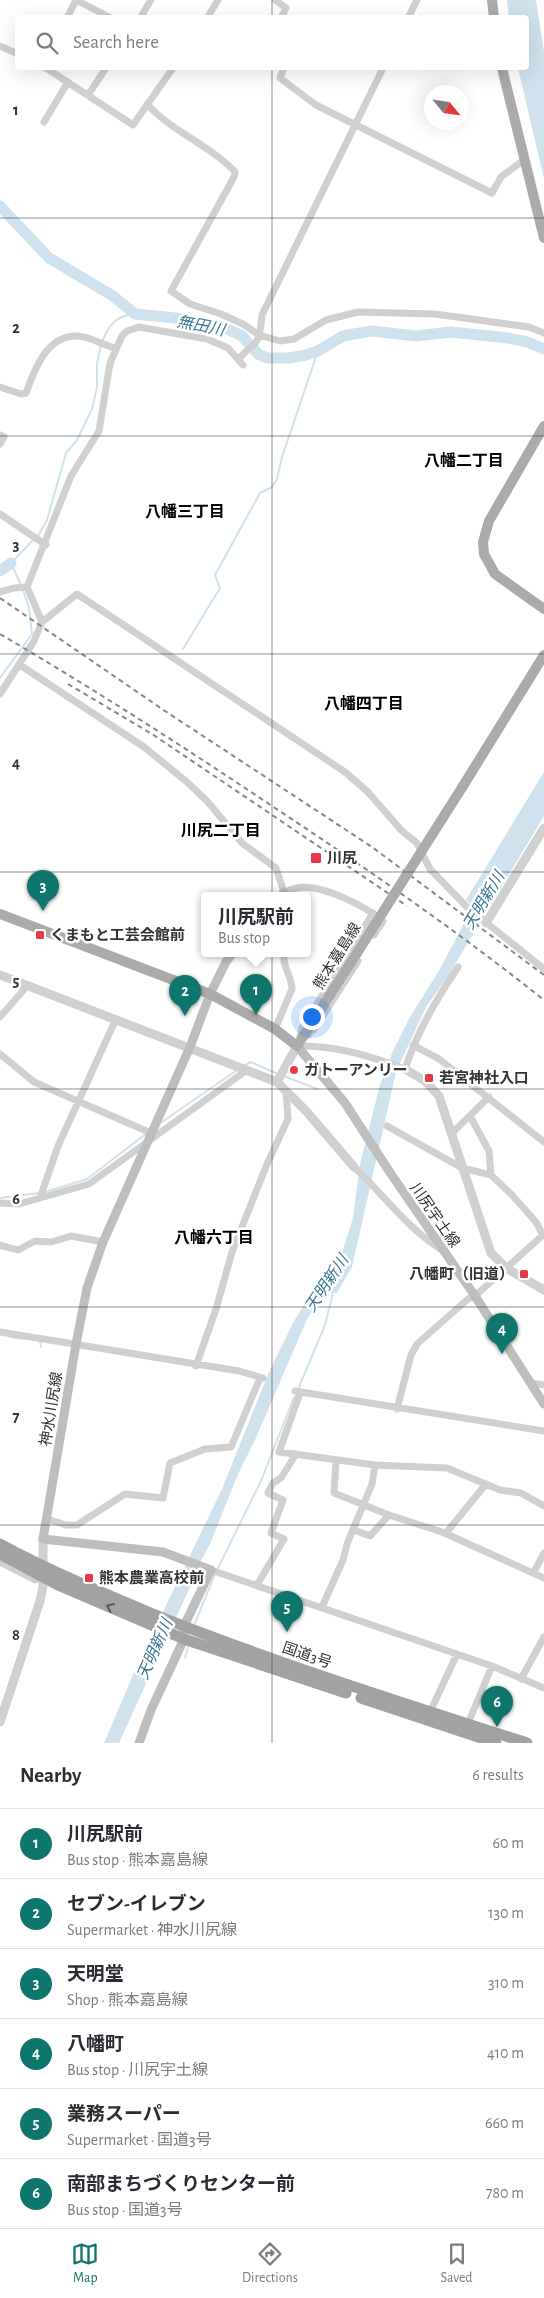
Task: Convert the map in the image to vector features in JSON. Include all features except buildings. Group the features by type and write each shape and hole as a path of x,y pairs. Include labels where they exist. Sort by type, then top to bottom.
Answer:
{"highway":[{"name":"国道3号","path":"0,1544 43,1571"},
{"name":"国道3号","path":"0,1554 156,1621 430,1712 496,1743"},
{"name":"国道3号","path":"177,1628 184,1639 466,1728 527,1743"}],"main road":[{"path":"492,0 494,15"},
{"path":"503,70 544,238"},
{"path":"544,426 489,520 483,542 484,554 495,574 544,609"},
{"name":"熊本嘉島線","path":"297,1046 544,655"},
{"path":"0,914 210,994 274,1029 297,1046"},
{"name":"神水川尻線","path":"44,1539 76,1344 88,1288 102,1242 190,1047 210,994 230,957"},
{"name":"川尻宇土線","path":"297,1046 326,1078 362,1128 475,1296 544,1404"},
{"path":"44,1539 163,1552 211,1570 177,1628"},
{"path":"139,1743 151,1710 184,1639"}],"street":[{"path":"69,15 76,0 105,15"},
{"path":"142,15 151,0"},
{"path":"209,15 218,0"},
{"path":"275,0 286,8 282,15"},
{"path":"410,15 417,0"},
{"path":"0,46 15,53"},
{"path":"49,70 132,125 172,70"},
{"path":"88,95 105,70"},
{"path":"283,70 280,78 316,105 492,193 501,177 525,159"},
{"path":"42,622 27,587 71,476 99,431 110,363 115,348 122,336 134,328 145,328 218,342 228,348 241,361 258,338 262,315 382,70"},
{"path":"44,122 68,82"},
{"path":"147,104 157,116 209,151 235,172 234,177 170,291 190,304 222,314 243,324 258,338 280,340 294,338 326,320 358,312 435,314 529,327 544,333"},
{"path":"0,388 21,394 26,393 44,353 63,338 78,336 115,348"},
{"path":"0,435 4,437 0,444"},
{"path":"0,514 44,543"},
{"path":"0,592 27,587"},
{"path":"0,694 34,642 42,622 77,594 345,772 368,792 401,830 417,843 430,869 467,907 544,969"},
{"path":"20,665 144,746 187,782 212,806 242,843 276,868 282,892"},
{"path":"485,922 544,828"},
{"path":"290,892 302,887 333,894 373,913 383,921 315,1028 297,1046"},
{"path":"277,1082 297,1046 302,1028 373,913"},
{"path":"274,1029 292,989 284,957"},
{"path":"405,1069 413,1045 434,1002 458,967"},
{"path":"0,975 28,984 277,1082 407,1224 443,1251"},
{"path":"0,1017 28,984"},
{"path":"40,1198 58,1146 116,1018"},
{"path":"297,1046 321,1045 374,1058 405,1069 425,1081 439,1096 491,1253 506,1268 544,1290"},
{"path":"413,1045 440,1059 544,1142"},
{"path":"0,1054 34,1082 151,1132"},
{"path":"0,1203 19,1204 89,1184 247,1070"},
{"path":"196,1366 216,1309 232,1252 267,1164 288,1119 286,1090"},
{"path":"451,1134 488,1097"},
{"path":"470,1116 489,1151 491,1175"},
{"path":"387,1126 462,1168 491,1175 536,1222 543,1234 475,1296 468,1299 417,1344 411,1355 397,1409"},
{"path":"0,1245 18,1250 35,1241 51,1242 71,1236 102,1242"},
{"path":"0,1332 238,1372 262,1378 231,1447 205,1449 170,1463 167,1469 163,1498 125,1494 77,1525 66,1525 47,1519"},
{"path":"531,1384 544,1385"},
{"path":"544,1431 297,1392 279,1452 375,1465 447,1468 500,1490 521,1493 544,1506"},
{"path":"257,1585 284,1539 271,1533 283,1500 268,1493 273,1483 281,1478 296,1454"},
{"path":"336,1460 334,1493 389,1515 446,1533 544,1578"},
{"path":"322,1607 372,1484 375,1465"},
{"path":"446,1533 486,1484"},
{"path":"354,1530 370,1536 389,1515"},
{"path":"0,1722 40,1601 44,1539"},
{"path":"534,1572 544,1553"},
{"path":"0,1562 35,1580 43,1571"},
{"path":"211,1570 492,1666 544,1688"},
{"path":"521,1678 544,1637"},
{"path":"430,1712 456,1654"},
{"path":"466,1728 492,1666"}],"water":[{"path":"507,0 536,0 544,52 544,179 518,70 529,70 529,15 509,15"},
{"name":"天明新川","path":"544,772 544,816 448,976 426,1007 396,1072 352,1267 337,1293 329,1293 323,1296 307,1319 255,1440 238,1474 210,1544 195,1572 190,1587 119,1743 104,1743 136,1668 222,1489 269,1372 294,1321 317,1285 334,1270 339,1262 353,1218 360,1164 380,1085 392,1053 410,1017 440,969 473,906 466,900"}],"waterway":[{"name":"無田川","path":"0,206 49,258 113,296 135,314 175,318 223,327 242,336 258,354 267,358 289,358 306,355 318,351 343,336 371,331 416,336 451,332 508,338 527,342 544,349"},
{"path":"103,340 108,329 115,321 124,316 135,314"},
{"path":"38,536 47,520 66,453 77,440 92,409 97,387 97,363 101,345"},
{"path":"183,649 220,588 215,575 260,493 272,487 277,479 282,457 318,351"},
{"path":"21,585 11,563 34,539"},
{"path":"0,571 11,563"},
{"path":"0,678 32,634 29,608 23,590"},
{"path":"243,1066 251,1062 278,1074"},
{"path":"159,1124 237,1070"},
{"path":"284,1076 317,1089"},
{"path":"45,1192 87,1179 147,1133"},
{"path":"0,1198 40,1193"},
{"name":"天明新川","path":"299,1387 325,1325 333,1293"},
{"path":"11,1337 24,1339"},
{"path":"40,1340 41,1347"},
{"path":"217,1570 261,1481 294,1397"},
{"path":"195,1623 215,1574"},
{"path":"185,1658 188,1647"}],"railway":[{"path":"0,598 165,711 372,847 544,975"},
{"path":"0,634 136,717 304,827 443,924 544,1000"},
{"path":"68,684 152,734 407,906"}],"place":[{"name":"川尻","path":"316,858"},
{"name":"天明堂","path":"43,911"},
{"name":"くまもと工芸会館前","path":"40,935"},
{"name":"川尻駅前","path":"256,1015"},
{"name":"セブン-イレブン","path":"185,1016"},
{"name":"ガトーアンリー","path":"294,1070"},
{"name":"若宮神社入口","path":"429,1078"},
{"name":"八幡町（旧道）","path":"524,1274"},
{"name":"八幡町","path":"502,1354"},
{"name":"熊本農業高校前","path":"89,1578"},
{"name":"業務スーパー","path":"287,1632"},
{"name":"南部まちづくりセンター前","path":"497,1727"}],"district":[{"name":"八幡二丁目","path":"464,460"},
{"name":"八幡三丁目","path":"185,511"},
{"name":"八幡四丁目","path":"364,703"},
{"name":"川尻二丁目","path":"221,830"},
{"name":"八幡六丁目","path":"214,1237"}]}
